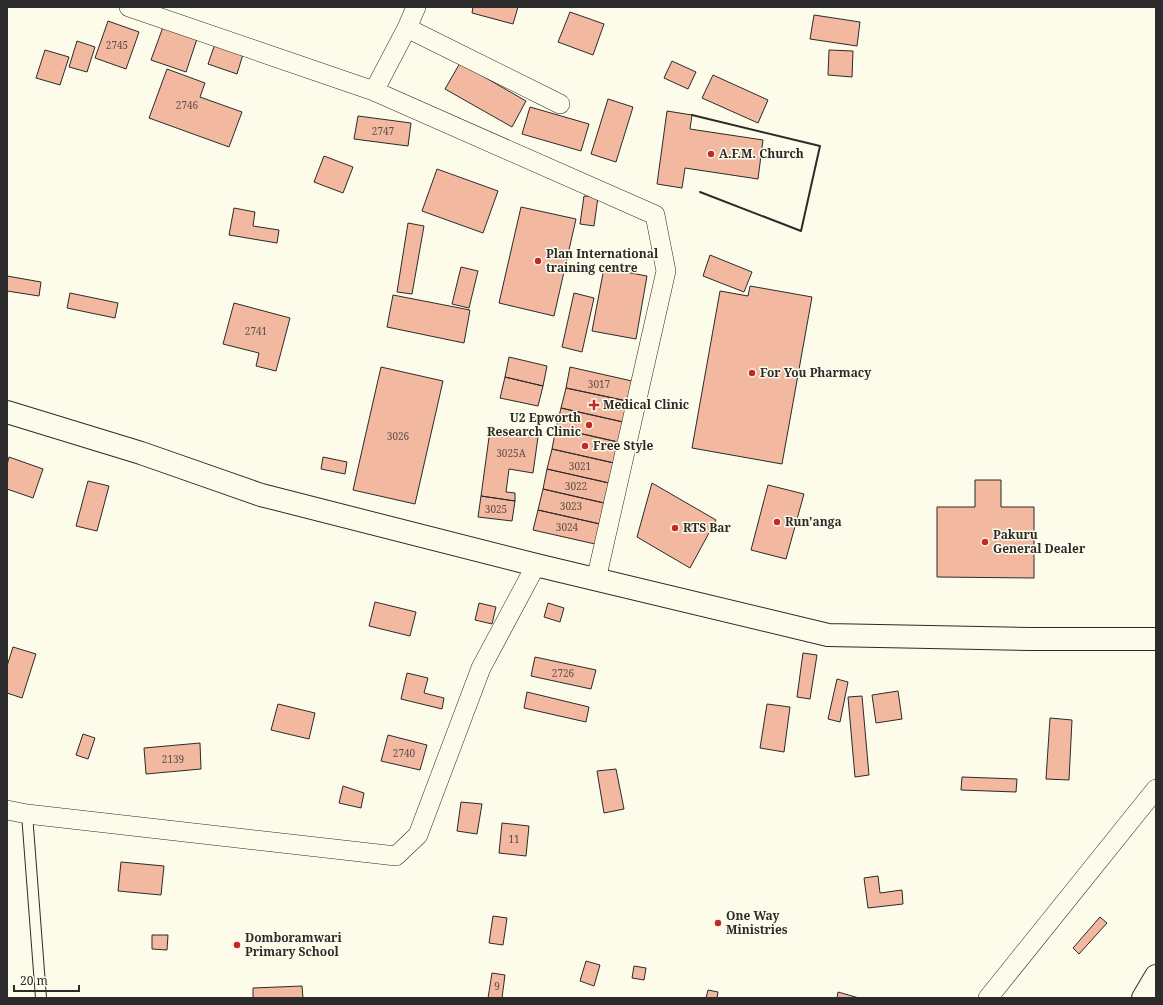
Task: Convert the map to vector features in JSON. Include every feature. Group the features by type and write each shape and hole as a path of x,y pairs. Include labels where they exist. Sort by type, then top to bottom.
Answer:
{"street":[{"path":"129,7 374,91 656,214 666,271 596,580"},
{"path":"374,91 407,28 416,7"},
{"path":"407,28 560,104"},
{"path":"7,412 141,453 261,495 596,580 828,635 1029,639 1156,639"},
{"path":"7,810 27,814 396,856 418,835 481,668 536,565"},
{"path":"988,998 1156,789"},
{"path":"1143,998 1156,976"}],"lane":[{"path":"27,814 41,998"}],"building":[{"path":"473,7 518,7 513,24 472,13"},
{"path":"570,12 604,24 593,55 558,42"},
{"path":"814,15 860,22 857,46 810,39"},
{"path":"108,21 139,32 126,69 95,58"},
{"path":"163,27 197,39 186,72 151,60"},
{"path":"77,41 95,47 87,72 69,67"},
{"path":"216,41 244,51 237,74 208,64"},
{"path":"45,50 69,57 60,85 36,78"},
{"path":"829,50 853,51 852,77 828,75"},
{"path":"672,61 696,72 688,89 664,78"},
{"path":"460,63 526,101 512,127 445,89"},
{"path":"167,69 205,83 200,97 242,112 229,147 149,118"},
{"path":"713,75 768,100 758,123 702,98"},
{"path":"608,99 633,107 616,162 591,154"},
{"path":"530,107 589,124 581,151 522,134"},
{"name":"A.F.M. Church","path":"667,111 692,115 690,129 763,140 758,179 685,168 682,188 657,184"},
{"path":"358,116 411,123 408,146 354,139"},
{"path":"324,156 353,167 343,193 314,182"},
{"path":"437,169 498,191 483,233 422,211"},
{"path":"584,196 598,197 594,226 580,224"},
{"name":"Plan International training centre","path":"521,207 576,219 554,316 499,303"},
{"path":"234,208 255,212 253,226 279,230 277,243 229,235"},
{"path":"408,223 424,226 412,294 397,292"},
{"path":"710,255 752,272 744,292 703,276"},
{"path":"461,267 478,271 469,308 452,304"},
{"path":"604,268 647,276 636,339 592,331"},
{"path":"7,276 41,282 39,296 7,291"},
{"name":"For You Pharmacy","path":"750,286 812,297 782,464 692,448 720,291 748,296"},
{"path":"70,293 118,303 115,318 67,308"},
{"path":"574,293 594,298 582,352 562,347"},
{"path":"393,295 470,310 464,343 387,327"},
{"path":"234,303 290,318 276,371 256,366 259,353 223,344"},
{"path":"509,357 547,366 543,386 505,377"},
{"path":"381,367 443,381 415,504 353,490"},
{"path":"570,367 632,381 627,401 566,388"},
{"path":"505,377 543,386 538,406 500,398"},
{"name":"Medical Clinic","path":"566,388 627,401 623,422 561,408"},
{"name":"U2 Epworth Research Clinic","path":"561,408 623,422 618,442 556,428"},
{"name":"Free Style","path":"556,428 618,442 614,463 552,449"},
{"path":"490,430 538,437 533,473 509,469 506,492 515,493 515,501 481,496"},
{"path":"552,449 614,463 609,483 547,469"},
{"path":"9,457 43,469 33,498 7,489 7,465"},
{"path":"323,457 347,462 345,474 321,469"},
{"path":"547,469 609,483 604,503 543,489"},
{"name":"Pakuru General Dealer","path":"975,480 1001,480 1001,507 1034,507 1034,578 937,577 937,507 975,507"},
{"path":"88,481 109,486 97,531 76,526"},
{"name":"RTS Bar","path":"652,483 716,520 690,568 637,537"},
{"name":"Run'anga","path":"768,485 804,494 786,559 751,550"},
{"path":"543,489 604,503 600,524 538,510"},
{"path":"481,496 515,501 512,521 478,517"},
{"path":"538,510 600,524 595,544 533,530"},
{"path":"375,602 416,612 410,636 369,626"},
{"path":"479,603 496,607 492,624 475,620"},
{"path":"548,603 564,608 560,622 544,617"},
{"path":"13,647 36,654 22,698 7,693 7,666"},
{"path":"803,653 817,655 810,699 797,697"},
{"path":"535,657 596,670 591,689 531,676"},
{"path":"407,673 428,678 424,693 444,698 442,709 401,699"},
{"path":"837,679 848,682 840,722 828,719"},
{"path":"898,691 902,719 876,723 872,695"},
{"path":"527,692 589,707 586,722 524,708"},
{"path":"862,696 869,775 855,777 848,697"},
{"path":"278,704 315,713 309,739 271,730"},
{"path":"767,704 790,707 784,752 760,748"},
{"path":"1050,718 1072,720 1069,780 1046,779"},
{"path":"83,734 95,738 88,759 76,755"},
{"path":"388,735 427,745 420,770 381,761"},
{"path":"200,743 201,769 146,774 144,748"},
{"path":"616,769 624,809 604,813 597,771"},
{"path":"962,777 1017,779 1016,792 961,790"},
{"path":"343,786 364,793 361,808 339,803"},
{"path":"461,802 482,804 477,834 457,831"},
{"path":"502,823 529,826 526,856 499,853"},
{"path":"121,862 164,866 161,895 118,891"},
{"path":"878,876 880,893 902,890 903,904 868,908 864,878"},
{"path":"493,916 507,918 503,945 489,943"},
{"path":"1100,917 1107,923 1079,954 1073,948"},
{"path":"152,935 168,935 167,950 152,949"},
{"path":"586,961 600,965 594,986 580,981"},
{"path":"634,966 646,968 644,980 632,978"},
{"path":"492,973 505,975 502,998 488,998"},
{"path":"302,986 303,998 253,998 253,988"},
{"path":"708,990 718,992 717,998 706,998"},
{"path":"838,992 859,998 837,998"}],"wall":[{"path":"692,115 820,146 801,231 700,192"}],"place":[{"name":"A.F.M. Church","path":"711,154"},
{"name":"Plan International training centre","path":"538,261"},
{"name":"For You Pharmacy","path":"752,373"},
{"name":"Medical Clinic","path":"594,405"},
{"name":"U2 Epworth Research Clinic","path":"589,425"},
{"name":"Free Style","path":"585,446"},
{"name":"Run'anga","path":"777,522"},
{"name":"RTS Bar","path":"675,528"},
{"name":"Pakuru General Dealer","path":"985,542"},
{"name":"One Way Ministries","path":"718,923"},
{"name":"Domboramwari Primary School","path":"237,945"}]}
